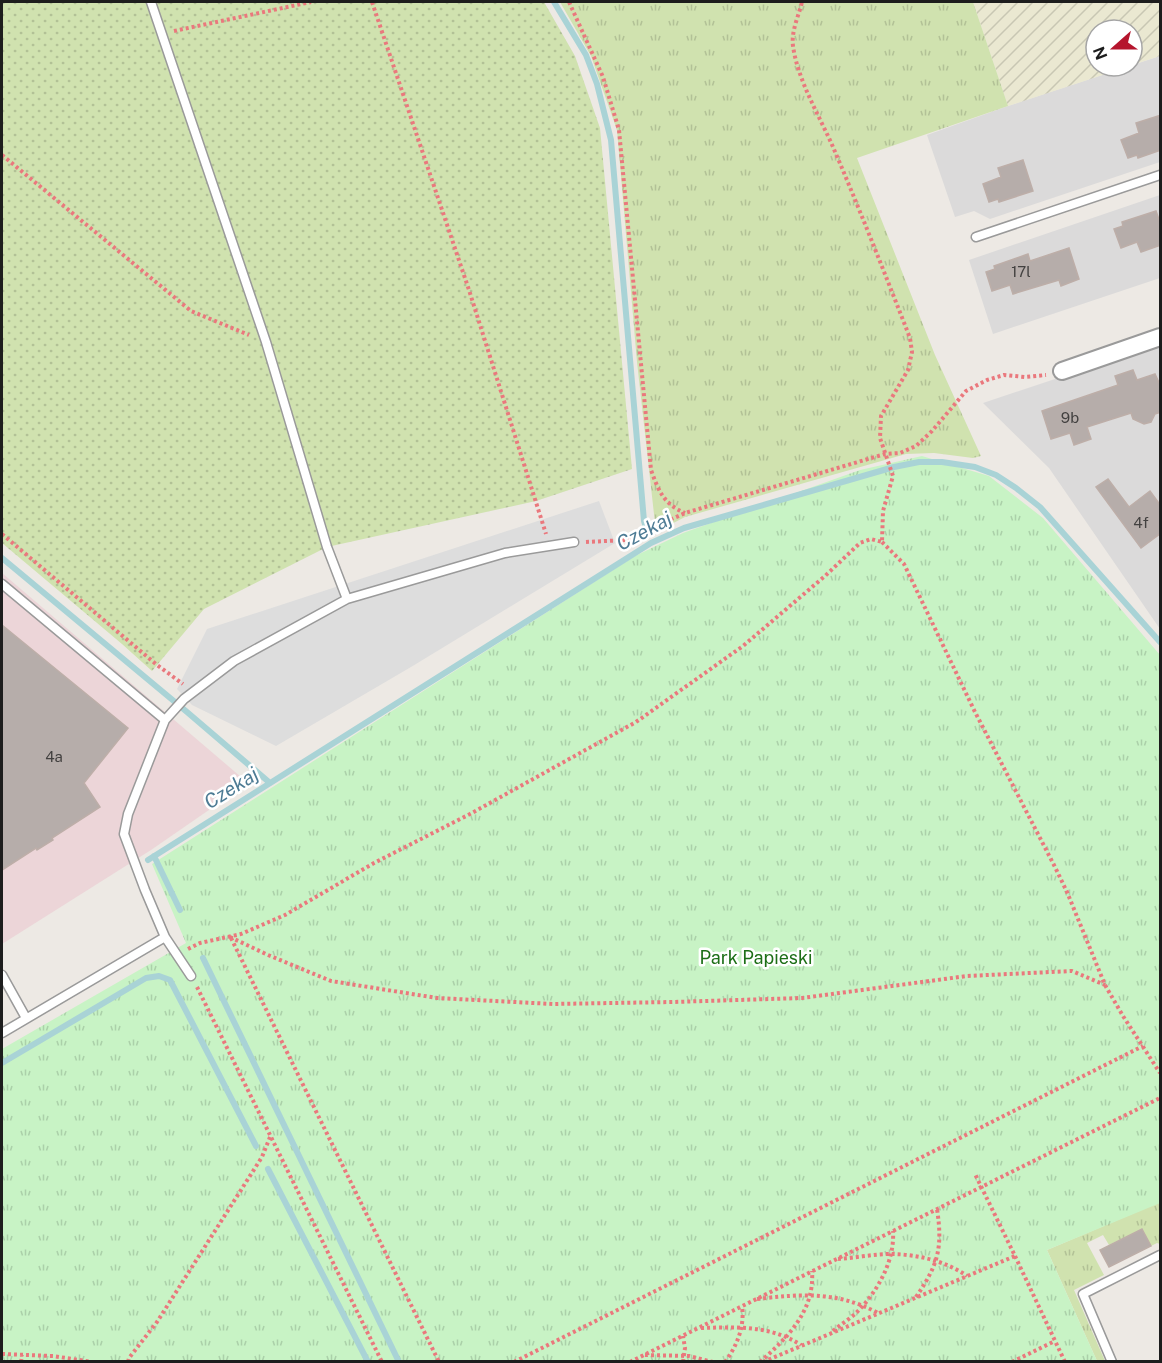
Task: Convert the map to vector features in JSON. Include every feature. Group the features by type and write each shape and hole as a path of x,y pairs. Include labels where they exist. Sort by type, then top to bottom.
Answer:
{"street":[{"path":"1062,371 1161,337"}],"lane":[{"path":"151,2 266,342 327,547 346,598"},
{"path":"976,237 1161,175"},
{"path":"191,976 165,937 124,834 128,814 169,717 184,699 234,661 346,598 505,553 574,542"},
{"path":"2,584 169,717"},
{"path":"2,1033 165,937"},
{"path":"2,975 26,1018"},
{"path":"1112,1362 1083,1294 1161,1256"}],"path":[{"path":"162,34 311,2"},
{"path":"372,2 469,290 549,546"},
{"path":"569,2 603,76 619,130 651,471 666,501 674,508 686,513"},
{"path":"802,2 793,42 795,59 850,187 910,338 912,352 908,370 881,416 880,438 893,476 883,511 882,542"},
{"path":"2,155 191,310 266,342"},
{"path":"574,542 626,540 641,537 663,523 686,513 900,453 916,446 932,431 966,391 987,380 1004,375 1040,377 1062,371"},
{"path":"2,534 157,665 194,691"},
{"path":"178,956 200,943 252,930 285,915 374,863 470,814 636,722 743,646 860,543 871,539 882,542 904,564 975,712 1058,874 1105,985 1161,1073"},
{"path":"230,937 268,956 331,981 437,998 553,1004 802,998 967,976 1072,971 1105,985"},
{"path":"230,937 439,1362"},
{"path":"191,976 382,1362"},
{"path":"514,1362 1143,1046"},
{"path":"630,1362 1161,1098"},
{"path":"128,1362 157,1322 262,1157 270,1136"},
{"path":"975,1174 1065,1362"},
{"path":"915,1298 928,1279 936,1261 940,1236 937,1209"},
{"path":"827,1335 848,1320 863,1305 879,1283 891,1254 893,1231"},
{"path":"835,1259 891,1254 910,1256 936,1261 968,1276"},
{"path":"761,1362 1015,1256"},
{"path":"761,1362 787,1338 798,1322 810,1295 812,1271"},
{"path":"754,1300 792,1295 840,1298 879,1313"},
{"path":"725,1362 736,1343 741,1327 742,1306"},
{"path":"697,1328 741,1327 764,1330 801,1346"},
{"path":"683,1335 683,1362"},
{"path":"1012,1362 1055,1341"},
{"path":"2,1354 53,1356 92,1362"},
{"path":"21,1362 22,1355"},
{"path":"640,1358 684,1355 713,1362"}],"shaded area":[{"path":"973,2 1160,2 1160,56 1144,61 1144,18 1084,18 1084,78 1093,78 1008,106"},
{"path":"1160,56 1160,162 990,219 974,211 955,217 927,135 1093,78 1144,78 1144,61"},
{"path":"1160,195 1160,278 993,334 969,260"},
{"path":"1160,344 1160,629 1049,468 983,403"},
{"path":"599,501 615,543 276,746 192,705 177,689 207,629"},
{"path":"2,573 248,783 151,850 2,944"}],"green space":[{"path":"2,2 544,2 575,56 600,128 632,469 536,501 327,547 204,609 152,671 2,543"},
{"path":"560,2 973,2 1008,106 857,158 935,355 981,456 973,458 934,453 906,454 685,517 656,532 637,362 617,130 591,56"},
{"name":"Park Papieski","path":"922,456 989,476 1043,518 1160,655 1160,1203 1047,1250 1097,1361 2,1361 2,1049 186,943 152,864 635,556 683,533 860,470"},
{"path":"1160,1202 1160,1244 1151,1246 1142,1229 1109,1245 1103,1235 1087,1243 1104,1275 1074,1290 1105,1361 1097,1361 1047,1250"}],"building":[{"path":"1161,115 1161,150 1138,158 1137,155 1128,158 1121,140 1139,133 1136,123"},
{"path":"1023,160 1033,191 999,202 998,199 989,202 983,184 1001,177 998,168"},
{"path":"1156,211 1161,225 1161,245 1141,252 1137,242 1121,248 1114,229 1123,226 1122,222"},
{"path":"1069,248 1079,279 1061,286 1059,280 1013,294 1010,285 992,291 986,272 995,269 994,266 1028,254 1030,261"},
{"path":"1133,370 1137,380 1155,374 1161,387 1161,412 1155,414 1151,422 1144,424 1133,419 1131,413 1087,427 1091,439 1074,445 1070,433 1051,439 1042,411 1118,385 1115,376"},
{"path":"1108,479 1129,507 1150,491 1161,506 1161,533 1141,548 1096,487"},
{"path":"2,625 128,728 84,783 100,807 52,838 53,840 2,870"},
{"path":"1142,1229 1151,1246 1109,1267 1100,1250"}],"waterway":[{"path":"554,2 586,55 597,84 611,140 646,528"},
{"name":"Czekaj","path":"148,860 651,543 684,528 894,467 919,462 942,462 975,467 996,475 1016,488 1040,507 1160,642"},
{"path":"2,558 270,783"},
{"path":"154,856 180,910"},
{"path":"203,958 399,1362"},
{"path":"2,1063 146,978 159,976 170,980 256,1146"},
{"path":"268,1169 368,1362"}]}
